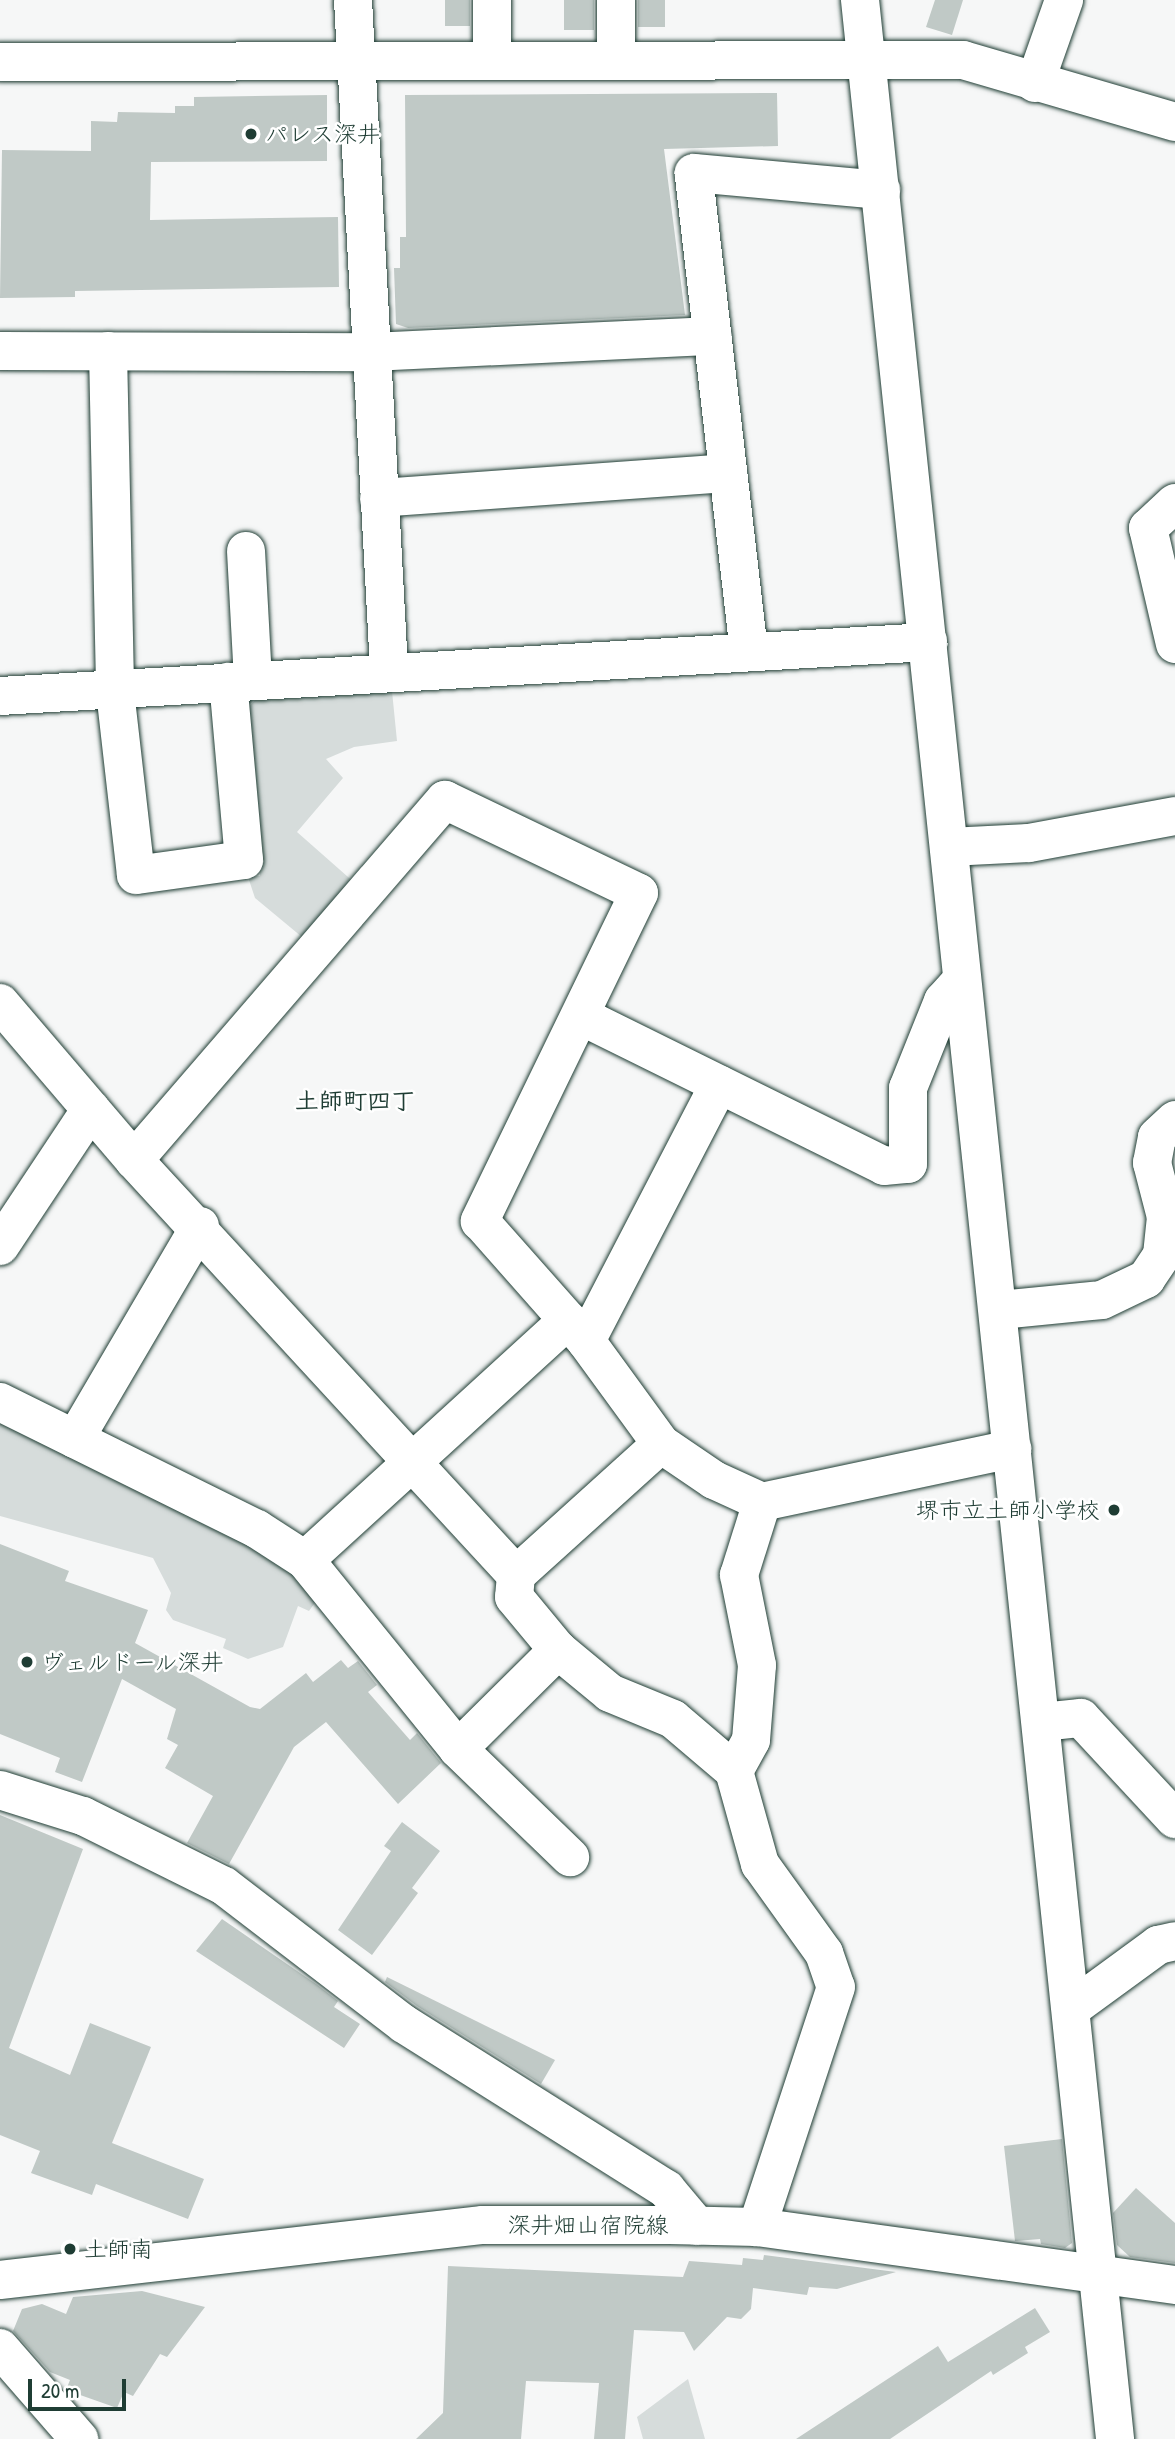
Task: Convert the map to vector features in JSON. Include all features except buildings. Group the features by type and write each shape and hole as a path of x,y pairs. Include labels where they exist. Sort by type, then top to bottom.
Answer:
{"street":[{"path":"353,0 389,669"},
{"path":"492,0 492,59"},
{"path":"616,0 616,60"},
{"path":"860,0 961,980 1000,1310 1012,1449 1115,2439"},
{"path":"1035,83 1064,0"},
{"path":"0,62 616,60 867,56 963,60 1175,122"},
{"path":"749,652 694,173 881,190"},
{"path":"0,351 371,352 713,336"},
{"path":"108,351 115,691 136,875 244,860 240,681 247,551"},
{"path":"379,498 728,473"},
{"path":"1175,503 1148,528 1175,643"},
{"path":"0,696 115,691 389,669 928,642"},
{"path":"134,1160 444,800 639,893 480,1221 577,1330 661,1444 714,1480 762,1502 1012,1449"},
{"path":"949,847 1029,843 1175,816"},
{"path":"581,1016 884,1166 908,1164 908,1088 943,1002 961,980"},
{"path":"0,1003 134,1160 200,1226 410,1462 516,1575"},
{"path":"305,1560 410,1462 577,1330 719,1084"},
{"path":"0,1246 91,1110"},
{"path":"1000,1310 1102,1300 1146,1279 1162,1255 1166,1217 1152,1163 1157,1136 1175,1121"},
{"path":"75,1439 200,1226"},
{"path":"0,1402 257,1529 305,1560 458,1749 570,1857"},
{"path":"661,1444 516,1575 514,1597 558,1650 610,1693 673,1719 734,1771 760,1864 824,1953 836,1987 757,2227"},
{"path":"734,1771 751,1740 757,1665 739,1575 762,1502"},
{"path":"458,1749 558,1650"},
{"path":"1042,1722 1081,1718 1175,1819"},
{"path":"0,1790 83,1816 225,1886 404,2024 666,2189 697,2226"},
{"path":"1072,2008 1158,1945 1175,1941"},
{"name":"深井畑山宿院線","path":"0,2280 483,2225 757,2227 1175,2285"},
{"path":"0,2348 79,2439"}],"shaded area":[{"path":"392,691 397,741 354,747 326,759 343,778 297,832 356,884 308,942 255,898 248,877 260,876 247,709 256,699"},
{"path":"0,1420 286,1559 319,1597 309,1611 298,1606 283,1647 248,1659 223,1648 226,1639 173,1620 166,1610 171,1593 153,1558 0,1516"},
{"path":"688,2379 705,2439 643,2439 637,2417"}],"place":[{"name":"パレス深井","path":"251,134"},
{"name":"堺市立土師小学校","path":"1114,1510"},
{"name":"ヴェルドール深井","path":"27,1662"},
{"name":"土師南","path":"70,2249"}],"district":[{"name":"土師町四丁","path":"355,1101"}]}
